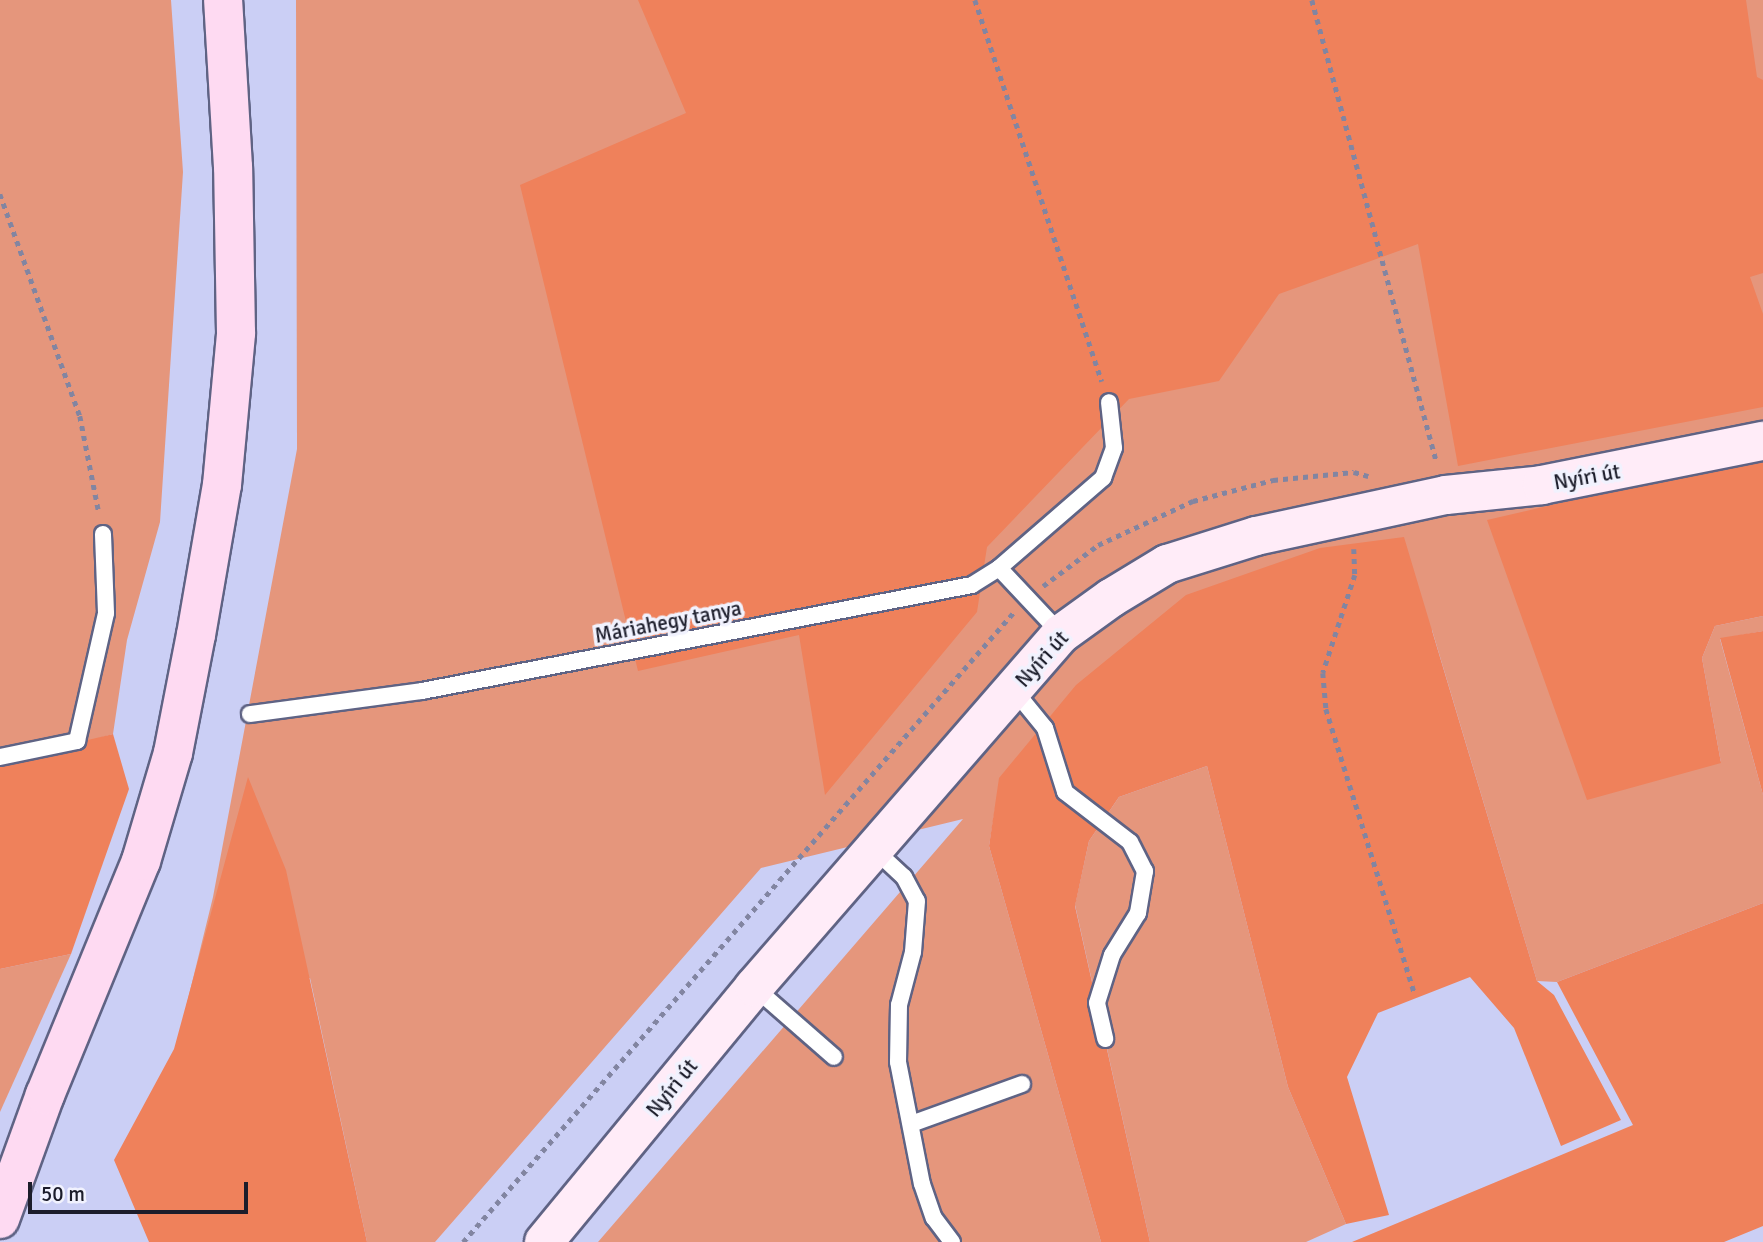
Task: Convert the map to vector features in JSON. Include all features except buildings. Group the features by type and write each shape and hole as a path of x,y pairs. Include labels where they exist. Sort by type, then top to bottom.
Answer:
{"main road":[{"path":"0,1219 44,1095 141,861 173,754 222,485 236,333 233,167 223,0"},
{"path":"0,1169 44,1095"}],"street":[{"name":"Nyíri út","path":"544,1242 754,987 876,852 1061,635 1167,564 1211,547 1446,495 1542,485 1763,441"}],"lane":[{"name":"Máriahegy tanya","path":"250,714 422,691 972,585 999,568 1103,478 1114,448 1109,402"},
{"path":"0,757 78,741 106,613 103,534"},
{"path":"999,568 1061,635"},
{"path":"1014,690 1031,706 1045,727 1065,792 1093,818 1130,842 1145,871 1139,913 1112,955 1097,1003 1105,1039"},
{"path":"876,852 904,877 917,901 913,952 896,1034 922,1184 934,1218 952,1242"},
{"path":"754,987 834,1057"},
{"path":"911,1124 1021,1084"}],"path":[{"path":"975,0 1109,402"},
{"path":"1312,0 1446,495"},
{"path":"0,194 80,416 103,534"},
{"path":"1352,516 1354,575 1323,673 1326,709 1415,994"}],"shaded area":[{"path":"0,0 171,0 183,172 160,522 127,640 113,734 99,738 0,810"},
{"path":"296,0 1763,0 1763,514 1628,550 1721,763 1702,658 1715,626 1763,616 1763,631 1720,639 1763,795 1763,903 1557,982 1537,981 1432,630 995,809 989,846 1101,1242 598,1242 963,819 761,868 435,1242 367,1242 310,978 186,1007 213,897 297,449"},
{"path":"638,0 1746,0 1757,77 1763,80 1763,273 1750,277 1763,314 1763,407 1458,466 1418,244 1279,294 1219,381 1129,399 987,547 977,612 825,795 799,635 638,671 520,185 686,113"},
{"path":"1763,456 1763,616 1715,626 1702,658 1721,763 1587,800 1487,520"},
{"path":"1404,537 1537,981 1554,995 1621,1120 1561,1146 1514,1028 1470,977 1378,1013 1347,1077 1389,1215 1346,1224 1288,1087 1207,766 1119,797 1089,841 1075,906 1150,1242 1101,1242 989,846 999,778 1076,685 1186,595 1320,548"},
{"path":"1763,631 1763,795 1720,638"},
{"path":"113,734 129,789 71,954 0,969 0,761"},
{"path":"1207,766 1288,1087 1346,1224 1306,1242 1150,1242 1075,905 1089,841 1119,797"},
{"path":"248,777 286,870 367,1242 149,1242 114,1160 174,1049"},
{"path":"1763,903 1763,1226 1724,1242 1352,1242 1633,1125 1557,982"},
{"path":"71,954 0,1112 0,969"}]}
